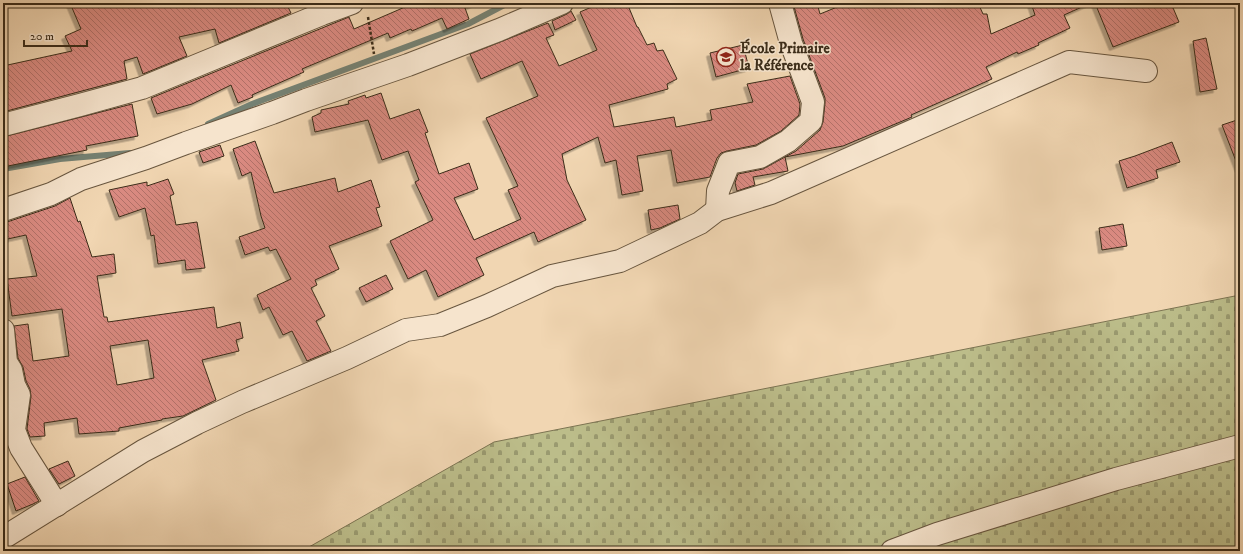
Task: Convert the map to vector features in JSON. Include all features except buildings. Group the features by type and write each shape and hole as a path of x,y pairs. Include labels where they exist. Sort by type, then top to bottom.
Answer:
{"street":[{"path":"3,210 51,194 81,179 272,114 378,75 499,30 562,3"},
{"path":"718,210 718,191 729,163 760,157 788,140 811,121 813,102 796,58 780,3"},
{"path":"3,125 80,106 142,88 322,14 360,6"},
{"path":"3,538 143,451 197,423 242,402 347,358 406,330 440,325 487,306 552,276 620,261 700,223 718,210 771,193 1069,62 1146,71"},
{"path":"3,330 6,362 11,370 14,384 19,396 14,430 21,448 57,505"},
{"path":"892,551 937,534 1109,482 1240,446"}],"path":[{"path":"360,6 378,75"}],"green space":[{"path":"1240,295 1240,551 302,551 494,442"}],"waterway":[{"path":"208,124 252,104 468,24 508,3"},
{"path":"3,169 60,159 130,153"}],"place":[{"name":"École Primaire la Référence","path":"726,57"}]}
